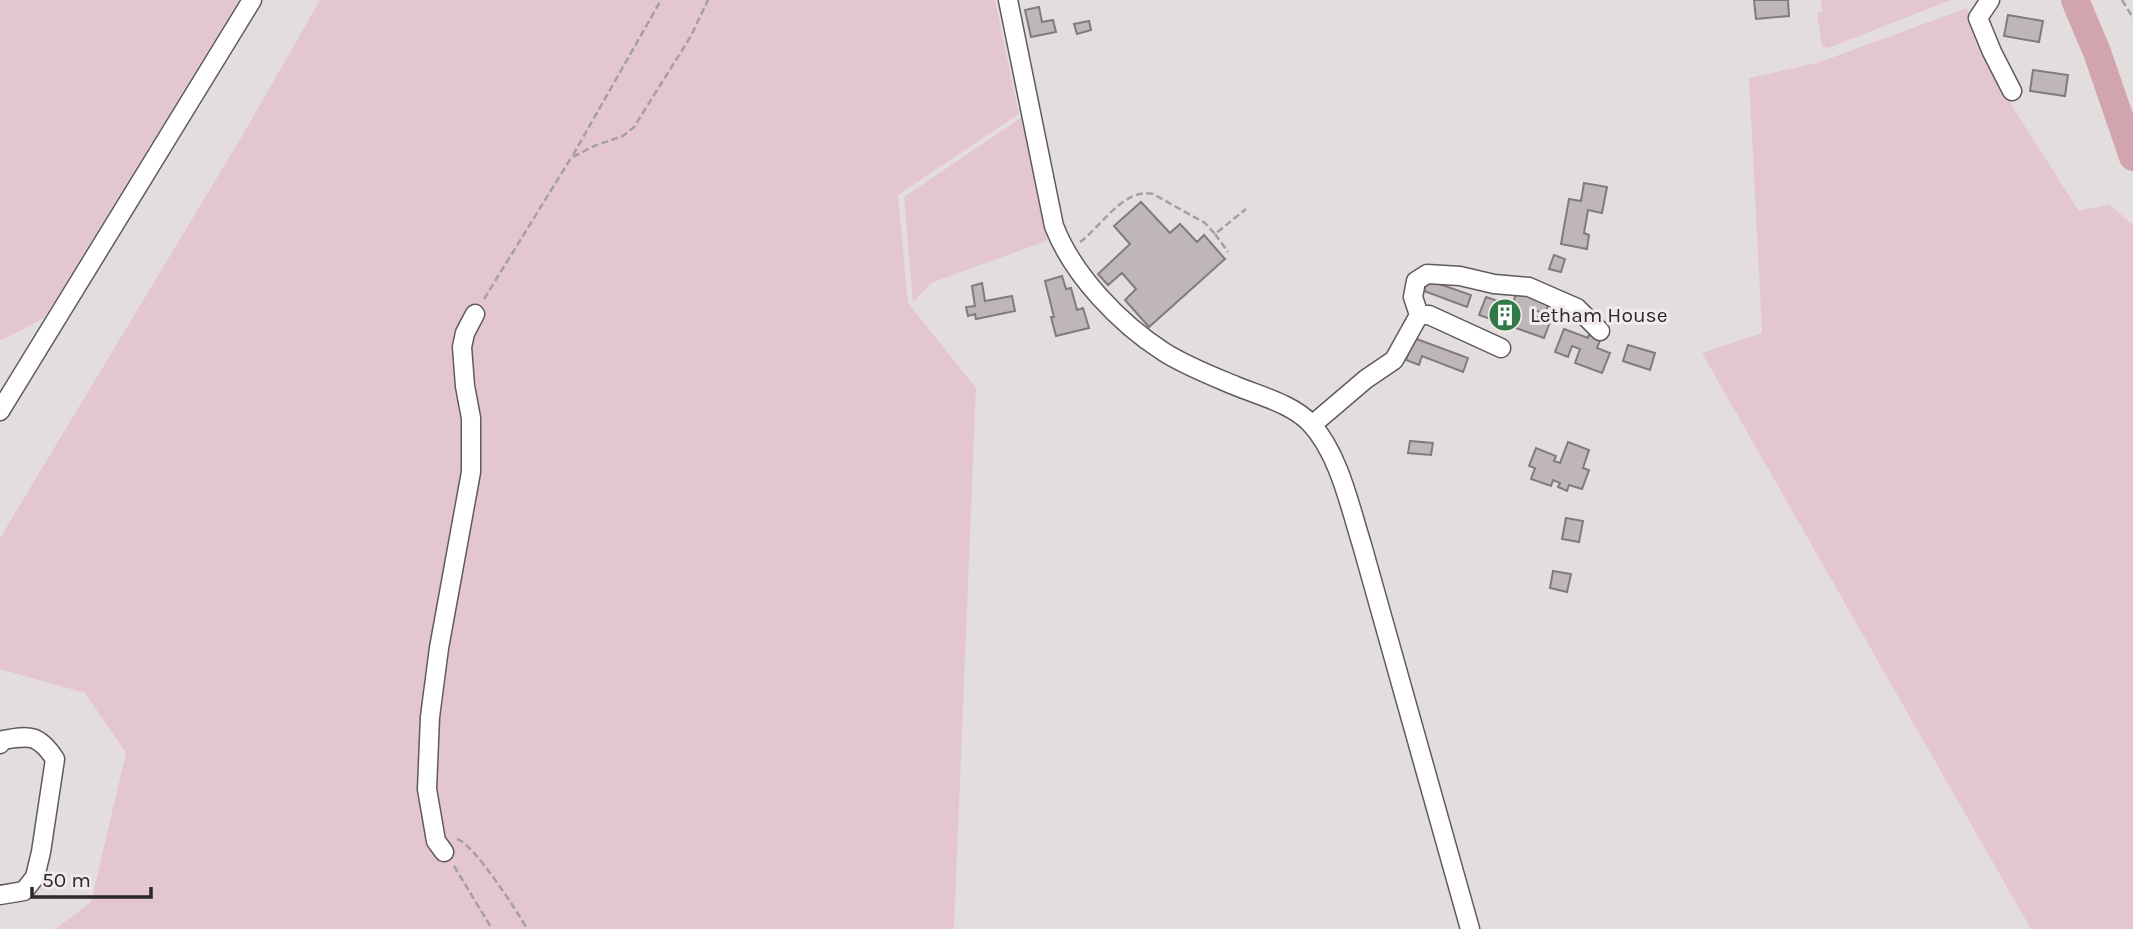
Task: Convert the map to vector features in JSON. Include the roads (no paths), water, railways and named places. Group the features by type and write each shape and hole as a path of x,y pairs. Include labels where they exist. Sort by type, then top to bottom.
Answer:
{"street":[{"path":"0,411 252,0"},
{"path":"1008,0 1054,226 1066,252 1095,292 1134,329 1164,352 1293,410 1312,425 1322,438 1343,483 1355,520 1470,929"},
{"path":"1990,0 1978,18 2012,91"},
{"path":"1419,315 1412,297 1416,281 1427,274 1460,276 1493,284 1529,287 1577,308 1600,331"},
{"path":"440,846 427,789 430,717 439,648 471,471 471,418 462,347 465,333 475,314"},
{"path":"1312,425 1366,379 1394,360 1419,315"},
{"path":"1419,315 1430,315 1501,348"},
{"path":"0,744 3,740 25,736 44,743 55,759 35,877 24,891 0,895"}],"waterway":[{"path":"2075,0 2097,52 2133,157"}],"place":[{"name":"Letham House","path":"1505,315"}]}
